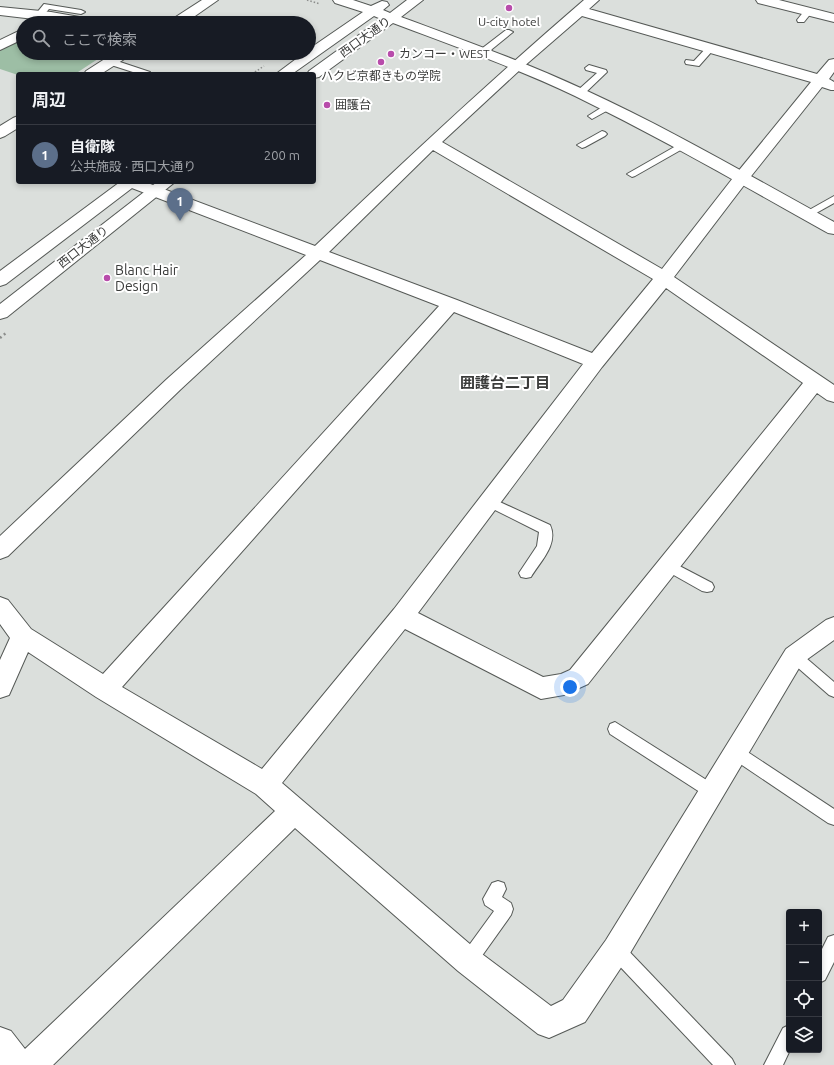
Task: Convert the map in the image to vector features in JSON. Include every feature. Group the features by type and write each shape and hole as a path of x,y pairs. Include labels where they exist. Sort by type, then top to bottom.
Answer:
{"street":[{"path":"187,16 211,0"},
{"path":"340,0 374,11 483,52 580,94 683,145 834,228"},
{"name":"西口大通り","path":"316,51 389,0"},
{"name":"西口大通り","path":"316,73 416,0"},
{"path":"0,550 174,384 318,253 432,142 516,65 592,0"},
{"path":"763,0 805,16 834,18"},
{"path":"0,11 77,16"},
{"path":"580,11 827,83"},
{"path":"0,46 16,37"},
{"path":"94,72 114,60"},
{"name":"西口大通り","path":"286,72 303,60"},
{"path":"265,785 402,616 595,362 664,278 742,177 827,83 834,64"},
{"path":"0,132 16,122"},
{"path":"0,132 16,138"},
{"path":"432,142 664,278 834,395"},
{"name":"西口大通り","path":"0,280 127,184"},
{"path":"142,184 161,187 318,253 451,304 595,362"},
{"name":"西口大通り","path":"0,313 161,187"},
{"path":"105,689 451,304"},
{"path":"402,616 541,688 564,684 579,677 815,381"},
{"path":"0,607 23,636 105,689 265,785 468,961 549,1023 574,1011 616,950 794,656 834,627"},
{"path":"0,687 23,636"},
{"path":"31,1065 295,810"},
{"path":"0,1042 18,1065"}],"lane":[{"path":"483,52 509,32"},
{"path":"689,62 696,64 710,49"},
{"path":"111,62 141,72"},
{"path":"580,94 603,72 589,68"},
{"path":"592,116 607,107"},
{"path":"582,145 602,134"},
{"path":"632,174 683,145"},
{"path":"807,214 834,199"},
{"path":"489,502 545,529 547,536 545,545 526,573"},
{"path":"668,565 707,588"},
{"path":"794,656 834,691"},
{"path":"615,729 711,791"},
{"path":"735,752 834,818"},
{"path":"468,961 505,909 491,899 498,889"},
{"path":"822,968 834,944"},
{"path":"616,950 726,1065"},
{"path":"773,1065 786,1040"}],"path":[{"path":"307,0 323,5"}],"green space":[{"path":"16,41 16,60 96,60 78,72 16,72 16,74 0,69 0,51"}],"place":[{"name":"U-city hotel","path":"509,8"},
{"name":"カンコー・WEST","path":"391,54"},
{"name":"ハクビ京都きもの学院","path":"381,62"},
{"name":"囲護台","path":"327,105"},
{"name":"自衛隊","path":"180,221"},
{"name":"Blanc Hair Design","path":"107,278"}],"district":[{"name":"囲護台二丁目","path":"505,383"}]}
